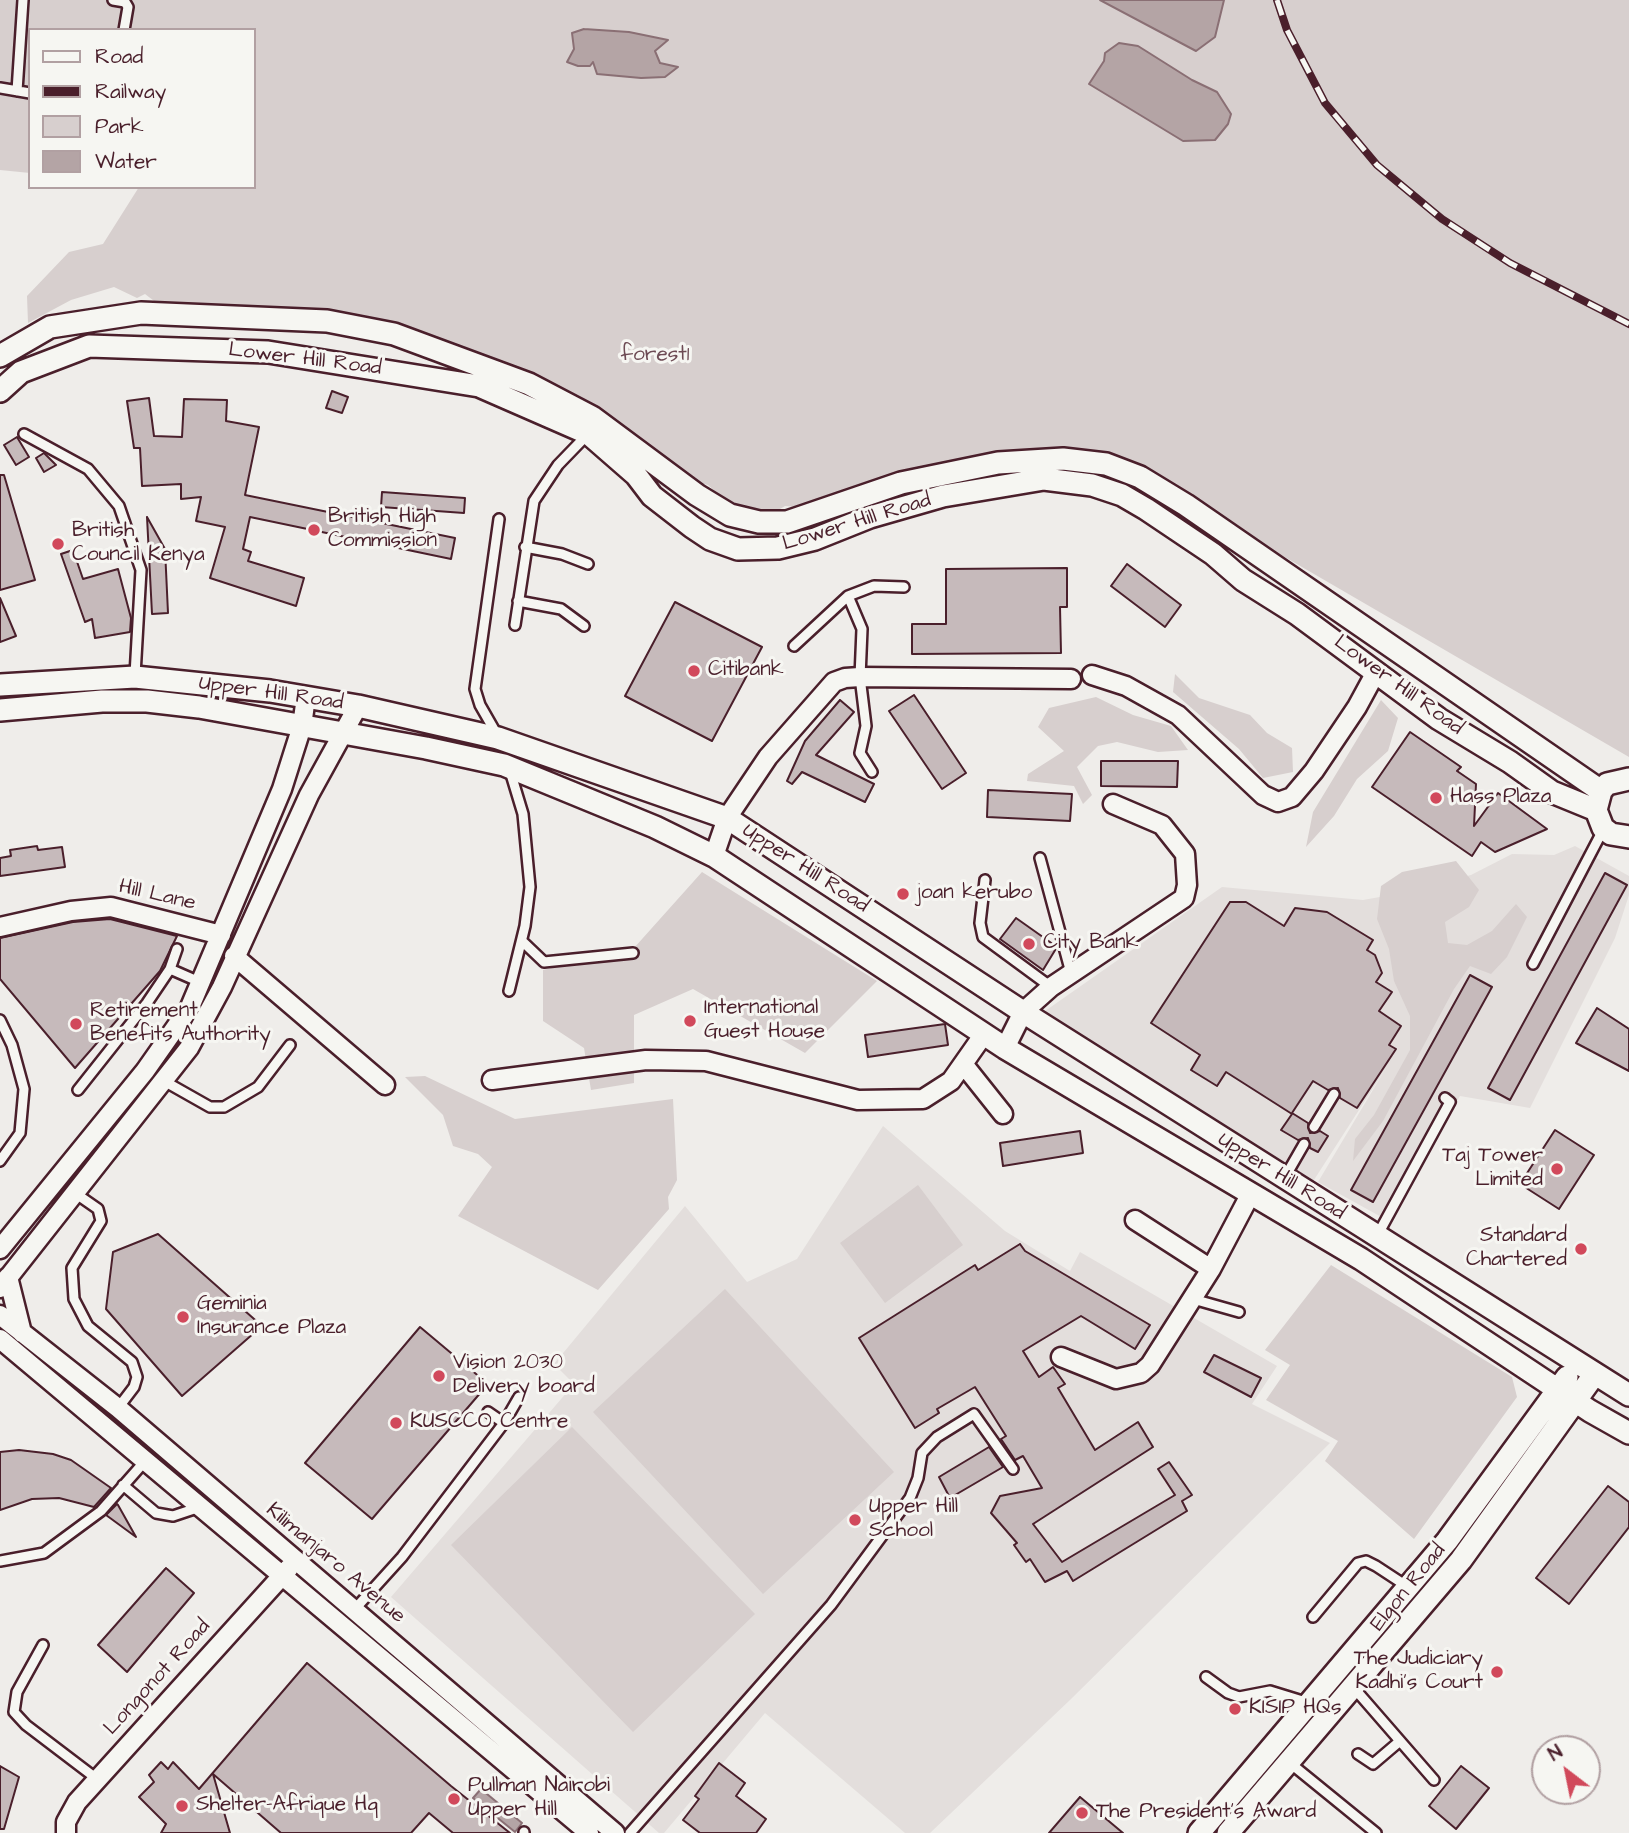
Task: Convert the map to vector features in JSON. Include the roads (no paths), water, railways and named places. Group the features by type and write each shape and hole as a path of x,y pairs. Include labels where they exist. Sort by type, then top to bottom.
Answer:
{"street":[{"name":"Lower Hill Road","path":"0,356 50,327 142,313 327,321 394,334 529,384 592,417 697,495 730,515 759,522 787,522 901,483 998,463 1063,459 1106,464 1140,477 1186,505 1613,825"},
{"name":"Lower Hill Road","path":"0,391 20,372 89,346 268,352 479,386 589,434 636,475 652,496 682,520 710,539 738,549 778,548 815,539 870,517 943,496 1044,480 1092,485 1122,495 1146,509 1439,719 1510,762 1552,792 1613,825"},
{"path":"1092,675 1126,686 1178,715 1263,795 1278,802 1292,797 1314,771 1376,672"},
{"name":"Upper Hill Road","path":"0,685 135,677 306,697 358,706 498,738 727,818 1023,1013 1511,1324 1629,1395"},
{"path":"714,856 727,818 768,757 824,691 845,678 1070,679"},
{"path":"0,1249 152,1063 190,1007 282,789 302,726 306,697"},
{"name":"Upper Hill Road","path":"0,710 102,701 147,701 302,726 504,765 548,780 714,856 1005,1048 1361,1259 1629,1433"},
{"path":"22,1334 4,1282 164,1080 208,1016 341,733 358,706"},
{"path":"1613,825 1616,780 1629,779"},
{"path":"1005,1048 1023,1013 1051,987 1184,898 1187,884 1185,854 1162,825 1113,804"},
{"name":"Hill Lane","path":"0,927 71,911 111,906 221,935"},
{"path":"883,967 902,933"},
{"path":"234,956 385,1085"},
{"path":"492,1080 646,1060 706,1060 858,1100 923,1099 936,1092 964,1065 984,1034"},
{"path":"964,1065 1003,1114"},
{"path":"1061,1357 1116,1379 1141,1373 1160,1354 1211,1269 1250,1195"},
{"path":"1135,1220 1211,1269"},
{"name":"Kilimanjaro Avenue","path":"0,1315 118,1408 615,1833"},
{"name":"Kilimanjaro Avenue","path":"3,1344 146,1460 589,1833"},
{"name":"Elgon Road","path":"1199,1833 1409,1588 1586,1369"},
{"name":"Elgon Road","path":"1228,1833 1290,1764 1461,1560 1566,1394"},
{"name":"Longonot Road","path":"66,1833 66,1822 77,1802 295,1560"}],"lane":[{"path":"18,92 25,42 23,0"},
{"path":"113,0 125,2 128,7 124,28"},
{"path":"0,88 28,93"},
{"path":"24,434 88,469 118,506 141,570 135,677"},
{"path":"515,625 534,502 558,465 589,434"},
{"path":"498,738 480,705 475,689 499,519"},
{"path":"525,547 562,554 588,565"},
{"path":"794,646 848,596 874,586 904,587"},
{"path":"848,596 862,629 860,677 866,726 860,753 872,772"},
{"path":"517,601 561,609 584,626"},
{"path":"504,765 510,770 518,794 526,834 530,887 522,941 509,991"},
{"path":"1533,964 1613,825"},
{"path":"1040,858 1071,973"},
{"path":"985,880 979,923 983,937 1051,987"},
{"path":"522,941 544,962 633,953"},
{"path":"78,1090 170,969 177,949"},
{"path":"170,969 202,983"},
{"path":"0,1020 12,1045 24,1089 20,1133 0,1161"},
{"path":"164,1080 210,1107 223,1107 258,1087 290,1045"},
{"path":"1314,1127 1334,1094"},
{"path":"1376,1237 1450,1102 1444,1098"},
{"path":"1284,1179 1304,1144"},
{"path":"75,1192 98,1209 101,1221 72,1268 74,1299 88,1326 132,1362 137,1377 134,1387 118,1408"},
{"path":"1193,1299 1239,1312"},
{"path":"354,1610 402,1557 504,1423 519,1396"},
{"path":"488,1412 504,1423"},
{"path":"630,1833 831,1605 910,1498 918,1478 922,1453 937,1437 974,1414 1013,1469"},
{"path":"0,1561 44,1553 101,1511 146,1460"},
{"path":"123,1485 156,1513 173,1516 202,1507"},
{"path":"1313,1617 1358,1563 1366,1561 1377,1566 1409,1588"},
{"path":"43,1644 17,1692 14,1712 26,1725 97,1779"},
{"path":"1206,1677 1228,1693 1239,1697 1270,1691 1311,1704"},
{"path":"1354,1688 1434,1780"},
{"path":"1358,1754 1373,1764 1400,1741"},
{"path":"1272,1749 1376,1833"}],"water":[{"path":"1100,0 1224,0 1215,37 1196,51"},
{"path":"584,29 629,32 668,40 655,51 660,63 678,67 665,77 641,78 597,74 593,62 590,66 578,66 567,62 574,49 572,33"},
{"path":"1119,43 1138,46 1192,80 1217,92 1231,114 1228,124 1215,140 1183,141 1089,84 1104,61 1105,53"},
{"path":"481,1789 522,1823 515,1832 473,1798"}],"railway":[{"path":"1277,0 1287,30 1325,103 1377,165 1442,219 1510,263 1629,324"}],"place":[{"name":"British High Commission","path":"314,530"},
{"name":"British Council Kenya","path":"58,544"},
{"name":"Citibank","path":"694,671"},
{"name":"Hass Plaza","path":"1436,798"},
{"name":"joan kerubo","path":"903,894"},
{"name":"City Bank","path":"1029,944"},
{"name":"International Guest House","path":"690,1021"},
{"name":"Retirement Benefits Authority","path":"76,1024"},
{"name":"Taj Tower Limited","path":"1557,1169"},
{"name":"Standard Chartered","path":"1581,1249"},
{"name":"Geminia Insurance Plaza","path":"183,1317"},
{"name":"Vision 2030 Delivery board","path":"439,1376"},
{"name":"KUSCCO Centre","path":"396,1423"},
{"name":"Upper Hill School","path":"855,1520"},
{"name":"The Judiciary Kadhi's Court","path":"1497,1672"},
{"name":"KISIP HQs","path":"1235,1709"},
{"name":"Pullman Nairobi Upper Hill","path":"454,1799"},
{"name":"Shelter-Afrique Hq","path":"182,1806"},
{"name":"The President's Award","path":"1082,1813"}],"park label":[{"name":"forest1","path":"655,356"}]}
